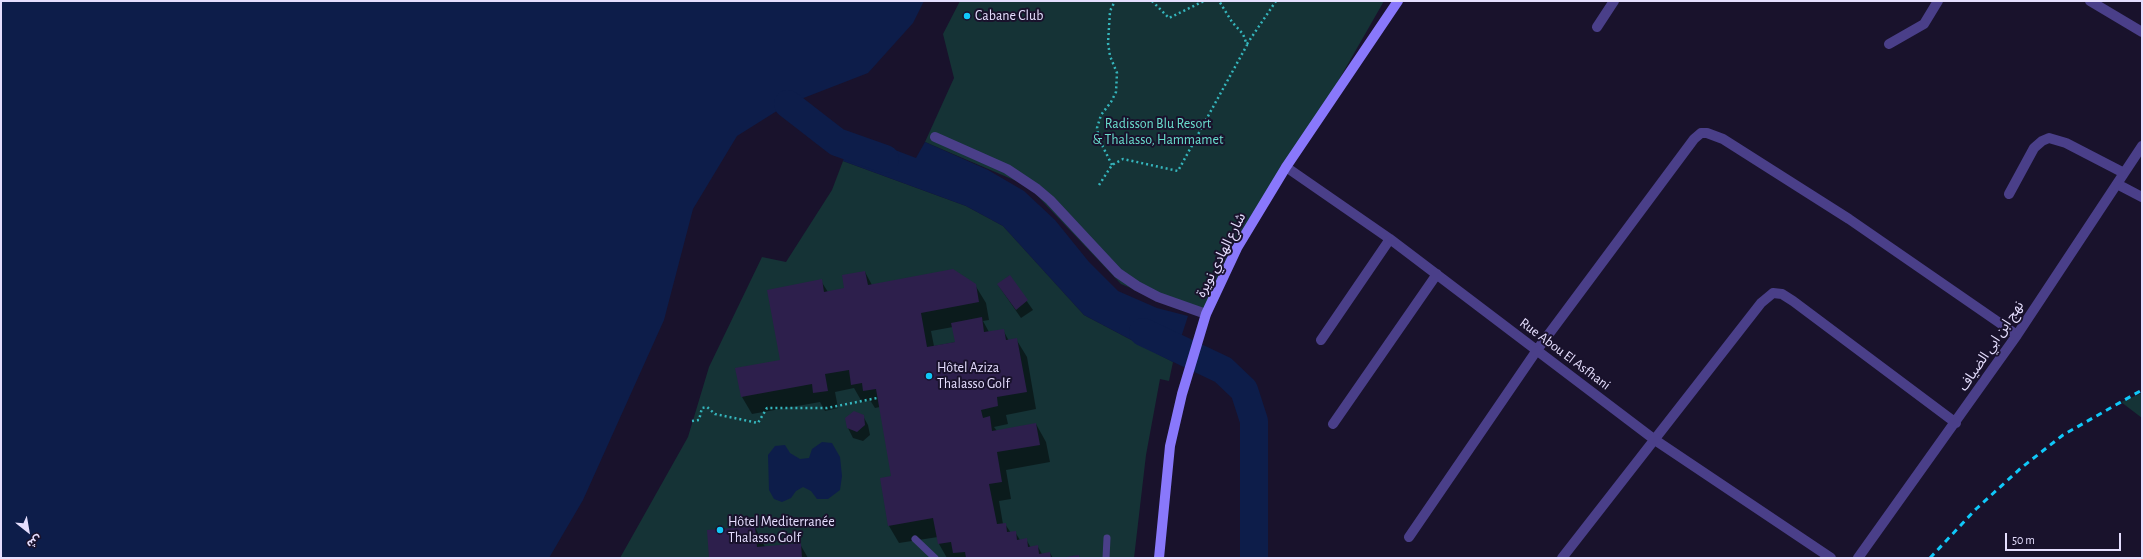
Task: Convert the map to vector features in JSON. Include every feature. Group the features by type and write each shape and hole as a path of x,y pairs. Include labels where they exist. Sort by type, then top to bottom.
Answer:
{"street":[{"name":"شارع الهادي نويرة","path":"1160,558 1170,446 1182,394 1206,314 1237,248 1286,167 1398,1"},
{"path":"1597,27 1614,1"},
{"path":"1889,44 1924,24 1938,1"},
{"path":"2090,1 2142,32"},
{"path":"1409,538 1537,350 1694,139 1701,133 1707,133 1723,139 1849,219 2017,335"},
{"path":"935,137 1007,169 1037,189 1050,200 1118,273 1137,286 1158,297 1206,314"},
{"path":"2009,194 2034,148 2042,141 2049,138 2066,143 2124,173"},
{"name":"نهج ابن ابي الضياف","path":"1858,558 2017,335 2142,146"},
{"name":"Rue Abou El Asfhani","path":"1286,167 1390,238 1656,440 1831,558"},
{"path":"2116,184 2142,197"},
{"path":"1321,340 1390,238"},
{"path":"1333,424 1437,274"},
{"path":"1562,558 1656,440 1761,303 1773,293 1782,294 1793,301 1956,422"}],"lane":[{"path":"1106,558 1107,538"},
{"path":"915,539 935,558"}],"path":[{"path":"1112,165 1099,139 1097,128 1101,115 1111,102 1116,92 1117,73 1110,56 1108,43 1110,11 1115,1"},
{"path":"1152,1 1169,18 1204,1"},
{"path":"1219,1 1232,22 1243,34 1247,45"},
{"path":"1099,185 1112,165 1123,159 1178,171 1247,45 1276,1"},
{"path":"692,421 699,420 702,408 707,407 715,414 758,423 767,408 827,408 877,398"}],"green space":[{"name":"Radisson Blu Resort & Thalasso, Hammamet","path":"960,1 1384,1 1207,310 1160,300 1121,284 1028,186 925,142 954,78 943,34"},
{"name":"Hôtel Aziza Thalasso Golf","path":"843,161 966,206 1003,226 1084,315 1173,362 1169,381 1160,379 1146,455 1134,558 620,558 688,437 709,367 762,257 786,262 832,190"},
{"path":"2142,393 2142,418 2121,402"}],"water":[{"path":"1,1 924,1 913,23 868,73 788,104 737,136 693,209 664,320 583,500 549,558 1,558"},
{"path":"853,134 916,158 925,142 988,170 1024,191 1055,220 1089,262 1118,291 1157,308 1188,316 1173,362 1084,315 1003,226 966,206 843,161"},
{"path":"822,442 832,443 840,457 842,476 840,490 828,499 817,499 811,491 803,487 796,491 791,498 782,502 774,499 769,490 768,455 775,446 785,445 790,453 800,459 809,458 812,449"}],"building":[{"path":"953,269 976,284 979,302 921,313 927,347 955,342 951,323 982,317 984,332 1004,329 1006,340 1017,338 1027,392 997,397 998,406 981,410 983,418 990,416 992,431 1036,423 1040,445 997,452 1002,482 989,484 997,524 1006,523 1007,532 1016,531 1017,540 1027,538 1028,547 1038,545 1039,554 1050,552 1051,558 966,558 965,552 953,553 951,542 938,544 933,518 888,526 880,478 891,476 876,389 863,391 862,383 851,385 849,370 825,374 828,391 813,393 812,384 741,397 735,368 780,360 767,290 822,279 824,292 844,288 842,275 865,271 868,285"},
{"path":"1010,275 1028,300 1016,310 997,284"},
{"path":"854,411 864,415 865,425 857,432 847,428 845,418"},
{"path":"755,526 757,547 801,543 802,558 709,558 707,530"},
{"path":"1079,555 1079,558 1066,558 1066,557"}],"waterway":[{"path":"788,104 837,142 885,159"},
{"path":"1143,332 1223,370 1244,390 1254,421 1254,558"}],"railway":[{"path":"1930,558 1976,509 2021,468 2063,435 2142,390"}],"place":[{"name":"Cabane Club","path":"967,16"},
{"name":"Hôtel Aziza Thalasso Golf","path":"929,376"},
{"name":"Hôtel Mediterranée Thalasso Golf","path":"720,530"}]}
